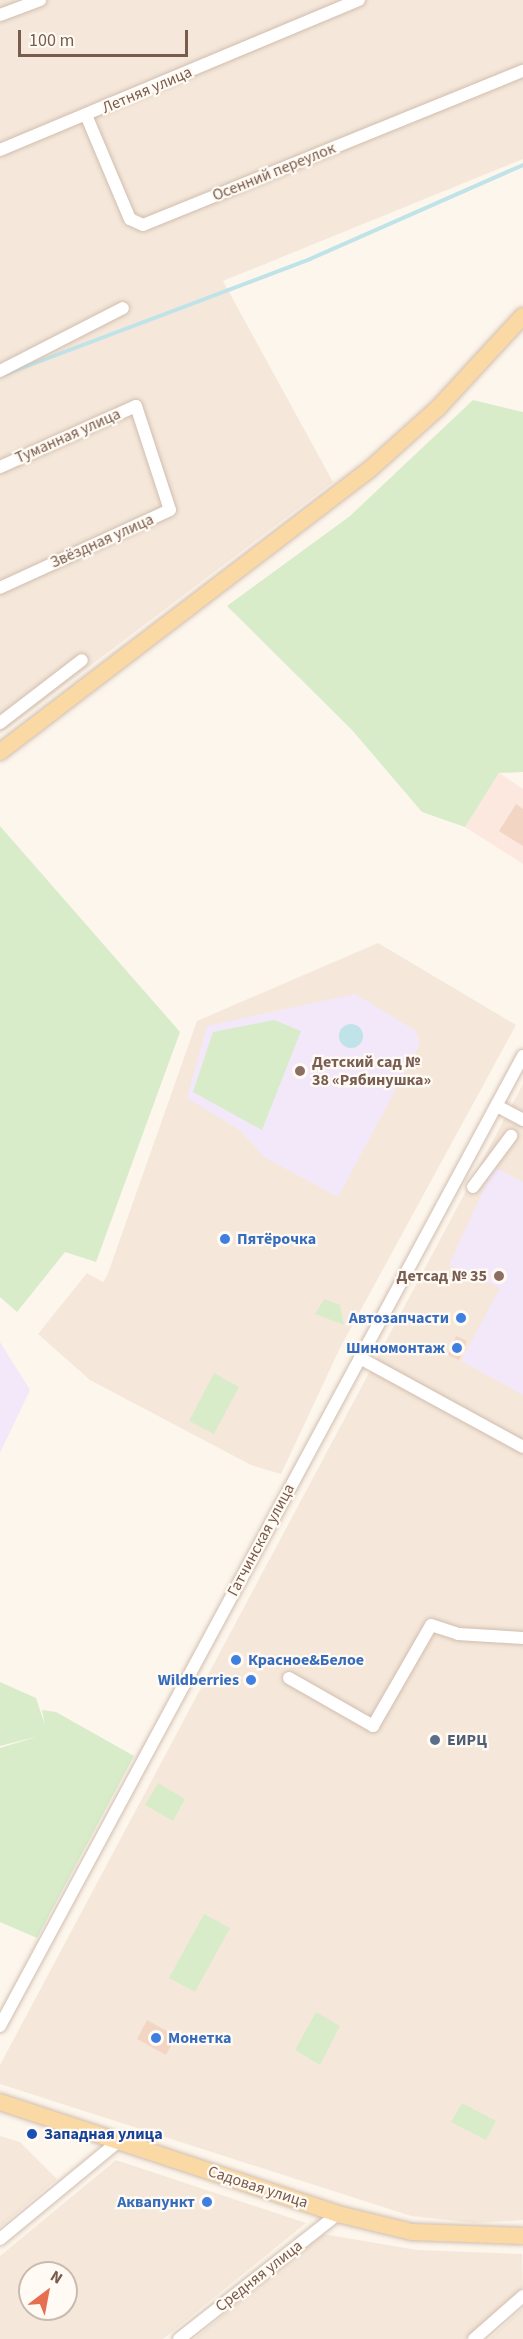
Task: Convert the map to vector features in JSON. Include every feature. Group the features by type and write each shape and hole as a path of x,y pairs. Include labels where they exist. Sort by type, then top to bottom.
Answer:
{"main road":[{"path":"0,752 369,470 438,408 523,316"},
{"name":"Садовая улица","path":"0,2102 338,2214 412,2232 523,2236"}],"street":[{"path":"0,15 40,0"},
{"name":"Летняя улица","path":"0,150 359,0"},
{"name":"Осенний переулок","path":"86,115 130,219 143,225 523,71"},
{"path":"0,371 123,308"},
{"name":"Туманная улица","path":"0,467 136,406"},
{"name":"Звёздная улица","path":"0,588 170,510 136,406"},
{"path":"0,723 82,660"},
{"name":"Гатчинская улица","path":"0,2026 523,1056"},
{"path":"497,1106 523,1120"},
{"path":"473,1187 511,1136"},
{"path":"360,1358 523,1447"},
{"path":"289,1678 373,1726 431,1625 458,1634 523,1638"},
{"path":"0,2239 119,2141"},
{"name":"Средняя улица","path":"179,2339 338,2214"},
{"path":"474,2339 523,2296"}],"shaded area":[{"path":"0,0 523,0 523,159 223,281 333,482 0,734"},
{"path":"499,773 523,789 523,864 465,827"},
{"path":"378,943 516,1025 340,1348 281,1474 251,1465 90,1380 38,1334 87,1273 103,1282 107,1276 197,1021"},
{"name":"Детский сад № 38 «Рябинушка»","path":"355,994 416,1031 420,1044 338,1197 264,1157 241,1131 187,1098 207,1026"},
{"path":"523,1084 523,2220 474,2223 411,2216 0,2084 0,2065"},
{"name":"Детсад № 35","path":"494,1167 523,1182 523,1395 461,1361 500,1288 449,1265"},
{"path":"0,1342 30,1390 0,1453"},
{"path":"0,2136 20,2142 57,2179 0,2227"},
{"path":"116,2160 306,2223 163,2339 0,2339 0,2256"},
{"path":"323,2234 417,2250 522,2254 523,2287 466,2339 194,2339"},
{"path":"523,2308 523,2339 489,2339"}],"green space":[{"path":"473,400 523,412 523,772 499,773 465,827 422,812 352,730 227,606 350,516"},
{"path":"0,826 180,1032 96,1262 65,1252 17,1312 0,1297"},
{"path":"274,1020 301,1031 262,1130 193,1092 213,1032"},
{"path":"324,1299 340,1305 344,1325 315,1314"},
{"path":"214,1373 239,1387 214,1434 189,1421"},
{"path":"0,1682 36,1698 45,1725 42,1710 56,1712 134,1756 37,1938 0,1922 0,1748 39,1736 0,1746"},
{"path":"158,1783 185,1799 173,1821 145,1805"},
{"path":"204,1914 230,1928 195,1992 169,1978"},
{"path":"316,2012 340,2026 320,2065 295,2050"},
{"path":"462,2103 496,2121 486,2140 451,2122"}],"water":[{"path":"351,1024 360,1027 363,1036 360,1045 351,1048 342,1045 339,1036 342,1027"}],"building":[{"path":"516,804 523,809 523,846 499,831"},
{"name":"Шиномонтаж","path":"456,1336 467,1341 459,1360 448,1355"},
{"name":"Монетка","path":"147,2020 176,2036 166,2055 137,2039"}],"waterway":[{"path":"6,374 310,259 523,165"}],"place":[{"name":"Детский сад № 38 «Рябинушка»","path":"300,1071"},
{"name":"Пятёрочка","path":"225,1239"},
{"name":"Детсад № 35","path":"499,1276"},
{"name":"Автозапчасти","path":"461,1318"},
{"name":"Шиномонтаж","path":"457,1348"},
{"name":"Красное&Белое","path":"236,1660"},
{"name":"Wildberries","path":"251,1680"},
{"name":"ЕИРЦ","path":"435,1740"},
{"name":"Монетка","path":"156,2038"},
{"name":"Западная улица","path":"32,2134"},
{"name":"Аквапункт","path":"207,2202"}]}
